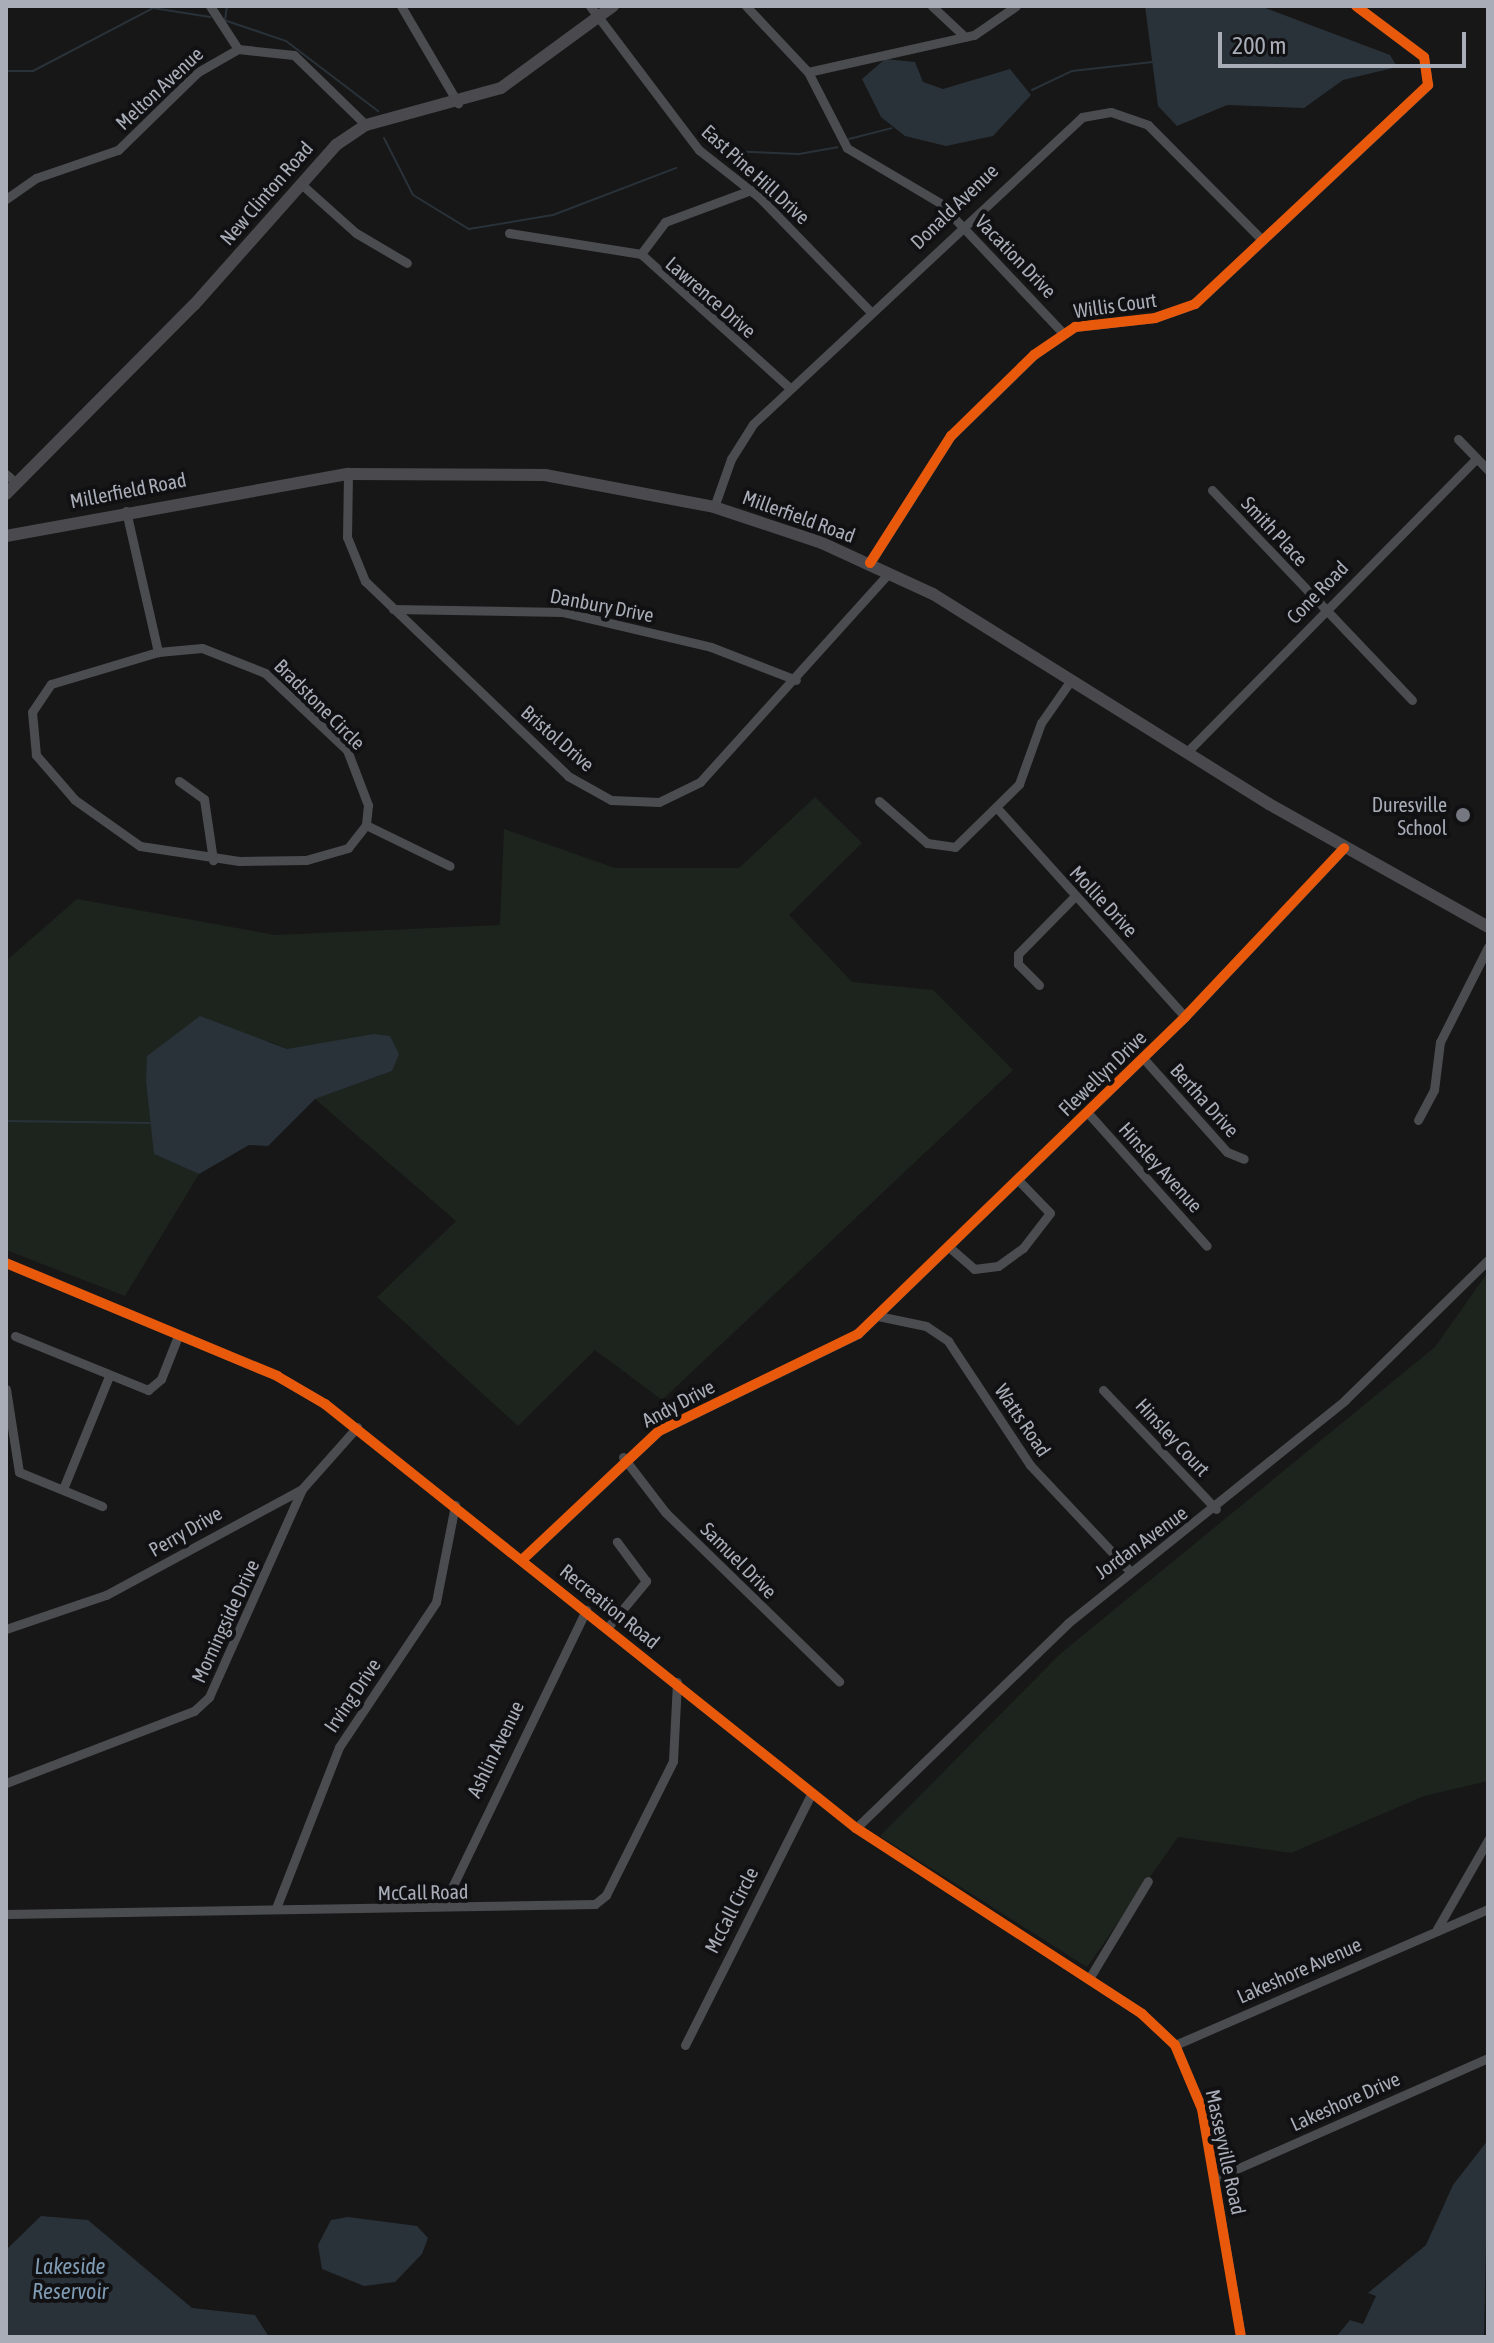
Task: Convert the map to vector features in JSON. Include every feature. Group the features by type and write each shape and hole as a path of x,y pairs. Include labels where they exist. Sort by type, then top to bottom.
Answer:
{"main road":[{"name":"New Clinton Road","path":"6,494 11,479 194,305 300,183 366,125 459,104 518,79 613,6"},
{"name":"Millerfield Road","path":"6,536 126,510 348,474 545,475 714,507 870,563 889,573 1071,680 1344,848 1488,927"}],"street":[{"path":"210,6 238,49 294,55 366,125"},
{"path":"401,6 459,104"},
{"name":"East Pine Hill Drive","path":"590,6 684,132 751,190 870,311"},
{"name":"Vacation Drive","path":"746,6 808,72 852,153 929,196 961,224 1062,332"},
{"path":"932,6 965,37"},
{"path":"808,72 965,37 1016,6"},
{"name":"Willis Court","path":"870,563 951,436 1062,332 1187,309 1263,241 1431,77 1424,57 1356,6"},
{"name":"Melton Avenue","path":"6,199 36,178 118,150 198,72 238,49"},
{"name":"Donald Avenue","path":"714,507 735,448 790,388 1073,121 1111,112 1154,129 1263,241"},
{"path":"300,183 356,233 407,263"},
{"name":"Lawrence Drive","path":"751,190 665,222 641,254 790,388"},
{"path":"509,233 641,254"},
{"path":"1458,439 1488,470"},
{"name":"Cone Road","path":"1186,753 1475,460"},
{"name":"Bristol Drive","path":"348,474 350,552 365,581 568,776 611,800 659,802 700,782 796,680 889,573"},
{"name":"Smith Place","path":"1212,490 1412,700"},
{"path":"126,510 158,652"},
{"name":"Danbury Drive","path":"393,609 563,612 711,647 796,680"},
{"name":"Bradstone Circle","path":"216,649 265,673 347,750 360,771 366,825 334,855 213,860 140,846 112,831 75,800 31,742 32,712 51,684 158,652 216,649"},
{"path":"879,801 919,837 944,848 961,843 997,808 1027,772 1041,723 1071,680"},
{"path":"179,781 204,799 213,860"},
{"name":"Mollie Drive","path":"997,808 1185,1017"},
{"path":"366,825 450,866"},
{"name":"Flewellyn Drive","path":"878,1316 1185,1017 1344,848"},
{"path":"1039,985 1018,964 1018,954 1075,896"},
{"path":"1418,1120 1434,1090 1440,1042 1488,947"},
{"name":"Bertha Drive","path":"1143,1058 1227,1152 1244,1159"},
{"name":"Hinsley Avenue","path":"1088,1113 1207,1246"},
{"path":"949,1247 974,1269 998,1266 1023,1248 1050,1213 1018,1180"},
{"name":"Jordan Avenue","path":"856,1828 1128,1569 1216,1509 1345,1400 1488,1260"},
{"name":"Recreation Road","path":"6,1263 277,1376 357,1427 856,1828 1125,2001"},
{"name":"Andy Drive","path":"523,1559 623,1457 686,1416 839,1347 878,1316"},
{"name":"Watts Road","path":"878,1316 926,1326 948,1341 1030,1465 1128,1569"},
{"path":"15,1336 109,1376 152,1390 178,1336"},
{"path":"63,1489 109,1376"},
{"path":"6,1389 19,1472 102,1506"},
{"name":"Hinsley Court","path":"1103,1390 1216,1509"},
{"name":"Perry Drive","path":"6,1629 106,1595 302,1489 357,1427"},
{"name":"Samuel Drive","path":"623,1457 665,1512 839,1681"},
{"name":"Morningside Drive","path":"6,1783 194,1711 209,1697 302,1489"},
{"name":"Irving Drive","path":"276,1908 339,1747 436,1602 455,1505"},
{"path":"608,1627 646,1581 617,1542"},
{"name":"Ashlin Avenue","path":"443,1906 586,1610"},
{"name":"McCall Road","path":"6,1914 443,1906 579,1909 606,1895 673,1761 677,1682"},
{"name":"McCall Circle","path":"685,2045 812,1793"},
{"path":"1437,1929 1488,1840"},
{"path":"1090,1977 1148,1881"},
{"path":"1437,1929 1488,1909"},
{"name":"Lakeshore Avenue","path":"1175,2045 1437,1929"},
{"name":"Masseyville Road","path":"1125,2001 1175,2045 1202,2109 1241,2337"},
{"name":"Lakeshore Drive","path":"1216,2178 1488,2058"}],"shaded area":[{"path":"815,797 862,843 789,915 852,982 933,990 1013,1070 662,1400 595,1350 518,1426 377,1297 456,1221 315,1099 392,1071 390,1036 287,1049 268,1041 154,1154 199,1174 125,1296 6,1250 6,961 77,899 275,935 500,925 504,829 615,868 739,868"},
{"path":"1488,1272 1488,1781 1424,1796 1291,1853 1178,1837 1087,1967 880,1836 1060,1654 1435,1347"}],"water":[{"path":"1145,6 1260,6 1390,55 1397,67 1343,80 1304,108 1227,105 1177,126 1158,106"},
{"path":"885,59 915,62 923,82 943,89 1010,69 1031,95 993,136 946,146 905,136 881,117 862,79"},
{"path":"200,1016 287,1049 374,1034 390,1036 399,1054 392,1071 315,1099 268,1146 249,1145 199,1174 154,1154 146,1081 147,1056"},
{"path":"1488,2140 1484,2337 1336,2337 1350,2320 1363,2324 1376,2296 1368,2293 1426,2245 1453,2185"},
{"name":"Lakeside Reservoir","path":"41,2216 88,2220 192,2308 255,2315 269,2337 6,2337 6,2250"},
{"path":"348,2217 417,2226 428,2238 422,2254 395,2282 364,2286 322,2269 318,2245 331,2220"}],"waterway":[{"path":"225,20 227,6"},
{"path":"6,71 33,71 153,8 210,17"},
{"path":"224,20 286,41 378,111"},
{"path":"1032,90 1072,71 1152,62"},
{"path":"849,139 892,128"},
{"path":"384,138 413,195 469,229 553,215 676,168"},
{"path":"726,151 799,154 837,147"},
{"path":"6,1121 150,1123"}],"cycle path":[{"path":"870,563 951,436 1034,355 1075,327 1155,318 1195,304 1428,85 1424,57 1356,6"},
{"path":"523,1559 659,1431 858,1334 1185,1017 1344,848"},
{"path":"6,1263 277,1376 325,1404 856,1828 1142,2014 1175,2045 1202,2109 1241,2337"}],"place":[{"name":"Duresville School","path":"1463,815"}]}
